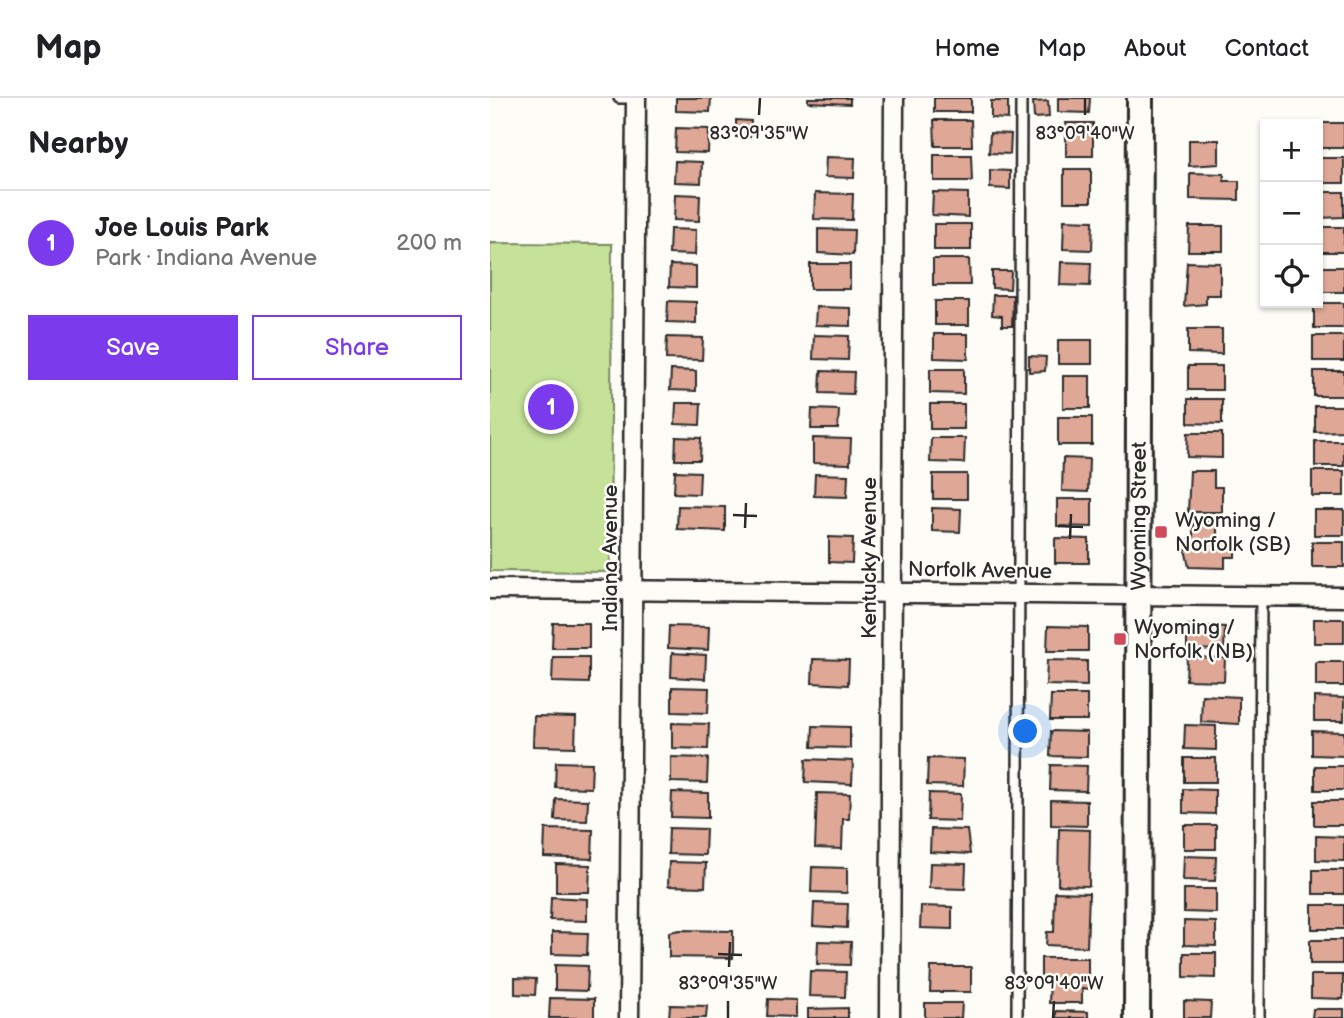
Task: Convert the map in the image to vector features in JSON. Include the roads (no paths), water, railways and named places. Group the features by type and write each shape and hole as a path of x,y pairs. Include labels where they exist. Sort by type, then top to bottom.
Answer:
{"street":[{"name":"Indiana Avenue","path":"629,1018 636,98"},
{"name":"Kentucky Avenue","path":"890,1018 894,98"},
{"name":"Wyoming Street","path":"1137,1018 1140,98"},
{"name":"Norfolk Avenue","path":"490,589 1344,597"}],"lane":[{"path":"620,98 636,98"},
{"path":"1017,1018 1021,98"},
{"path":"1259,1018 1261,596"}],"place":[{"name":"Joe Louis Park","path":"551,407"},
{"name":"Wyoming / Norfolk (SB)","path":"1161,532"},
{"name":"Wyoming / Norfolk (NB)","path":"1120,639"}]}
